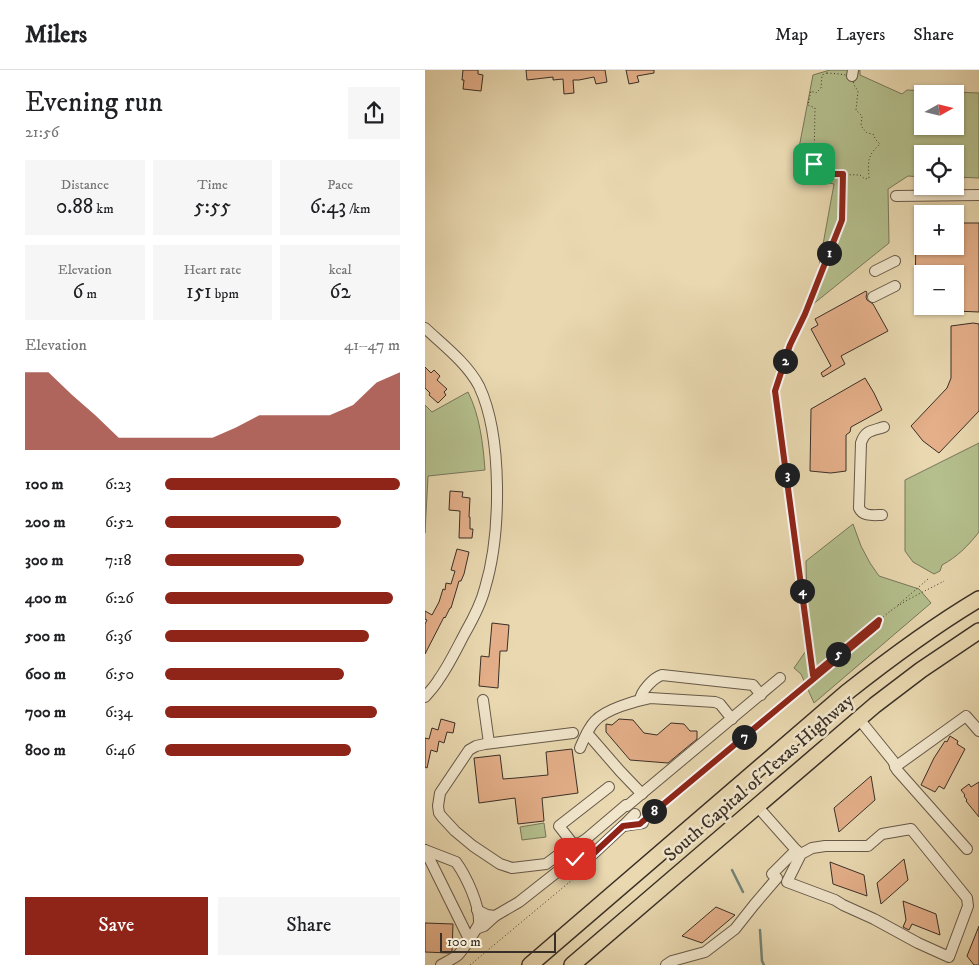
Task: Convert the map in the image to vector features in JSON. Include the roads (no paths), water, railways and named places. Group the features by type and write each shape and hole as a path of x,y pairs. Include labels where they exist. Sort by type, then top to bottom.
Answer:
{"highway":[{"name":"South Capital of Texas Highway","path":"530,965 846,694 915,641 979,599"},
{"name":"South Capital of Texas Highway","path":"572,965 909,678 977,636"}],"street":[{"path":"896,196 979,195"},
{"path":"875,271 895,261"},
{"path":"873,297 895,286"},
{"path":"425,328 455,356 478,385 490,420 496,457 497,484 496,525 485,588 475,615 461,642 440,678 425,697"},
{"path":"882,515 865,515 861,513 859,508 861,444 863,437 866,433 884,427"},
{"path":"640,700 641,693 658,676 662,675 753,685 761,694"},
{"path":"475,929 484,926 495,916 519,902 571,861 593,854 634,814 642,794 780,678"},
{"path":"580,748 595,720 614,709 650,698 715,702 720,704 732,719"},
{"path":"483,700 489,743"},
{"path":"895,767 966,716 979,731"},
{"path":"859,719 893,761 897,770 967,848"},
{"path":"587,733 642,794"},
{"path":"573,734 489,743 469,750 439,793 437,806 439,813 455,831 473,846 500,864 512,868 546,864 573,844 580,843 634,814"},
{"path":"573,844 559,826 609,787"},
{"path":"757,806 798,852"},
{"path":"911,829 967,898 968,906 949,957 835,900 782,880 772,874 798,852 825,846 868,846 882,834 911,829"},
{"path":"425,850 455,862 475,898 479,924 457,955 441,965"},
{"path":"425,850 469,939"},
{"path":"666,965 672,960 705,952 735,929 754,905 782,880 798,852"},
{"path":"477,910 487,915 495,916"}],"waterway":[{"path":"732,870 743,892"},
{"path":"760,930 762,961 764,965"}]}
